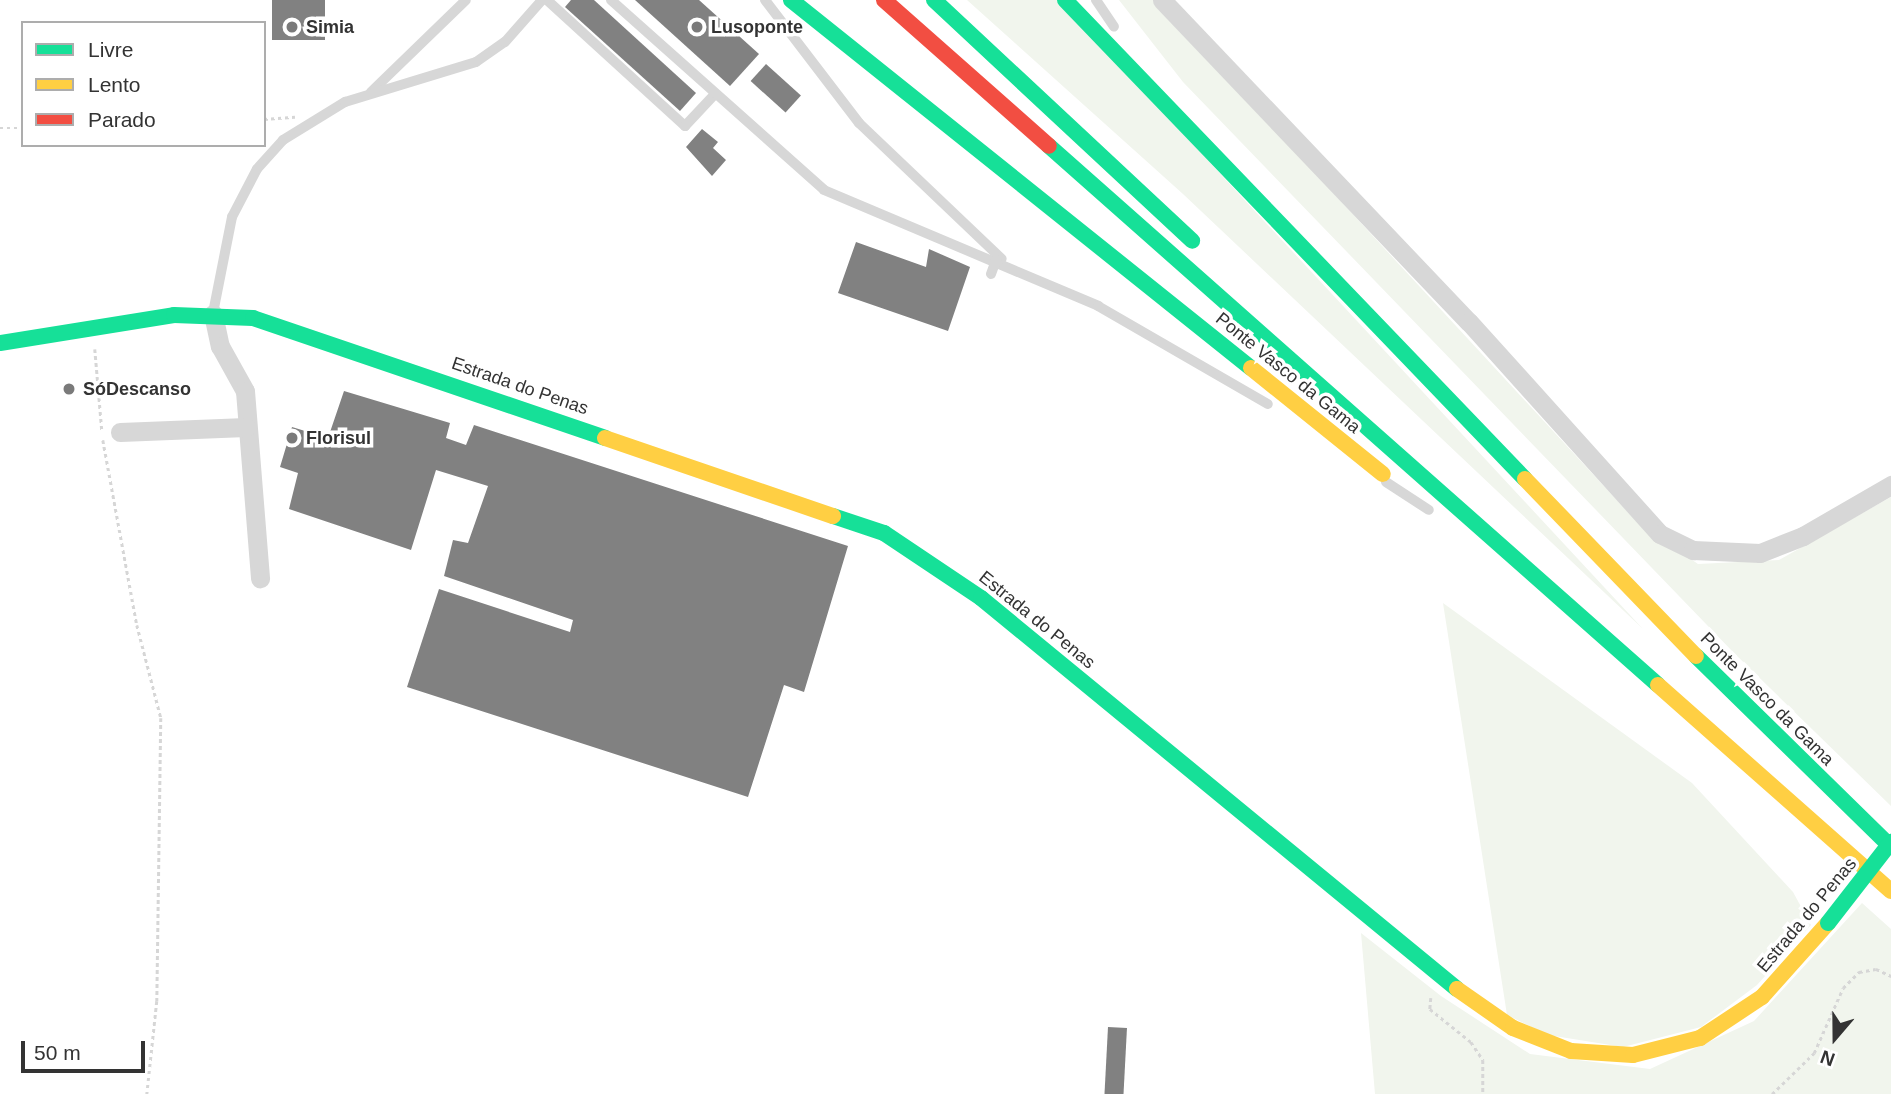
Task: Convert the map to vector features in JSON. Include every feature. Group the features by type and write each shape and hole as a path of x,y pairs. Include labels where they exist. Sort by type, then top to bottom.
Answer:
{"main road":[{"name":"Ponte Vasco da Gama","path":"791,0 1434,514"},
{"name":"Ponte Vasco da Gama","path":"884,0 1891,891"},
{"path":"934,0 1207,255"},
{"name":"Ponte Vasco da Gama","path":"1065,0 1637,596 1891,844"},
{"name":"Estrada do Penas","path":"0,343 213,314 289,327 884,533 981,598 1443,979 1542,1041 1602,1055 1633,1055 1678,1046 1731,1021 1792,968 1891,844"},
{"name":"Ponte Vasco da Gama","path":"1308,350 1762,776"},
{"name":"Ponte Vasco da Gama","path":"1461,536 1762,776"}],"street":[{"path":"1162,0 1469,322 1660,534 1693,550 1760,553 1803,536 1891,485"},
{"path":"213,314 220,346 245,391 260,578"},
{"path":"120,432 246,427"}],"lane":[{"path":"368,94 466,0"},
{"path":"213,314 226,235 242,195 274,148 319,115 368,94 476,62 505,42 545,0 685,126 715,95"},
{"path":"611,0 824,190 996,260 1119,316 1279,411"},
{"path":"765,0 859,123 1010,266"},
{"path":"1096,0 1118,34"},
{"path":"1125,45 1162,101"},
{"path":"991,274 996,260"},
{"path":"1300,425 1434,514"}],"path":[{"path":"266,119 319,115"},
{"path":"0,128 21,128"},
{"path":"93,329 102,430 136,625 161,718 157,1001 148,1094"},
{"path":"1772,1094 1814,1053 1843,988 1859,972 1876,969 1891,976"},
{"path":"1443,979 1431,996 1430,1009 1483,1060 1483,1094"}],"shaded area":[{"path":"967,0 1059,0 1643,629 1183,194"},
{"path":"1119,0 1155,0 1638,523 1698,564 1779,560 1891,497 1891,806 1734,653 1183,82"},
{"path":"1443,603 1692,783 1793,892 1811,925 1757,985 1701,1027 1623,1047 1548,1035 1507,1015"},
{"path":"1862,903 1891,929 1891,1094 1375,1094 1361,933 1441,996 1530,1054 1650,1069 1754,1021"}],"building":[{"path":"272,0 325,0 325,40 272,40"},
{"path":"571,0 594,0 696,93 680,111 565,7"},
{"name":"Lusoponte","path":"635,0 699,0 759,54 730,86"},
{"path":"766,64 801,95 786,113 751,81"},
{"path":"702,129 718,142 713,148 726,160 712,176 686,147"},
{"path":"856,242 926,267 929,249 970,267 948,331 838,293"},
{"path":"344,391 450,423 446,438 466,445 474,425 848,546 804,692 784,685 748,797 407,687 439,589 570,632 573,620 444,576 453,540 468,543 488,486 436,470 411,550 289,509 298,473 280,467 292,427 328,438"},
{"path":"1108,1027 1127,1028 1124,1094 1104,1094"}],"traffic: fast":[{"path":"791,0 1251,368"},
{"path":"934,0 1192,241"},
{"path":"1065,0 1525,479"},
{"path":"1049,146 1658,685"},
{"path":"0,343 174,315 253,318 605,438"},
{"path":"833,516 884,533 981,598 1457,989"},
{"path":"1696,656 1891,847"},
{"path":"1828,923 1891,842"}],"traffic: slow":[{"path":"1251,368 1383,474"},
{"path":"605,438 833,516"},
{"path":"1525,479 1696,656"},
{"path":"1658,685 1891,891"},
{"path":"1457,989 1513,1028 1571,1051 1633,1055 1700,1038 1762,997 1828,923"}],"traffic: jam":[{"path":"884,0 1049,146"}],"place":[{"name":"Simia","path":"292,27"},
{"name":"Lusoponte","path":"697,27"},
{"name":"SóDescanso","path":"69,389"},
{"name":"Florisul","path":"292,438"}]}
